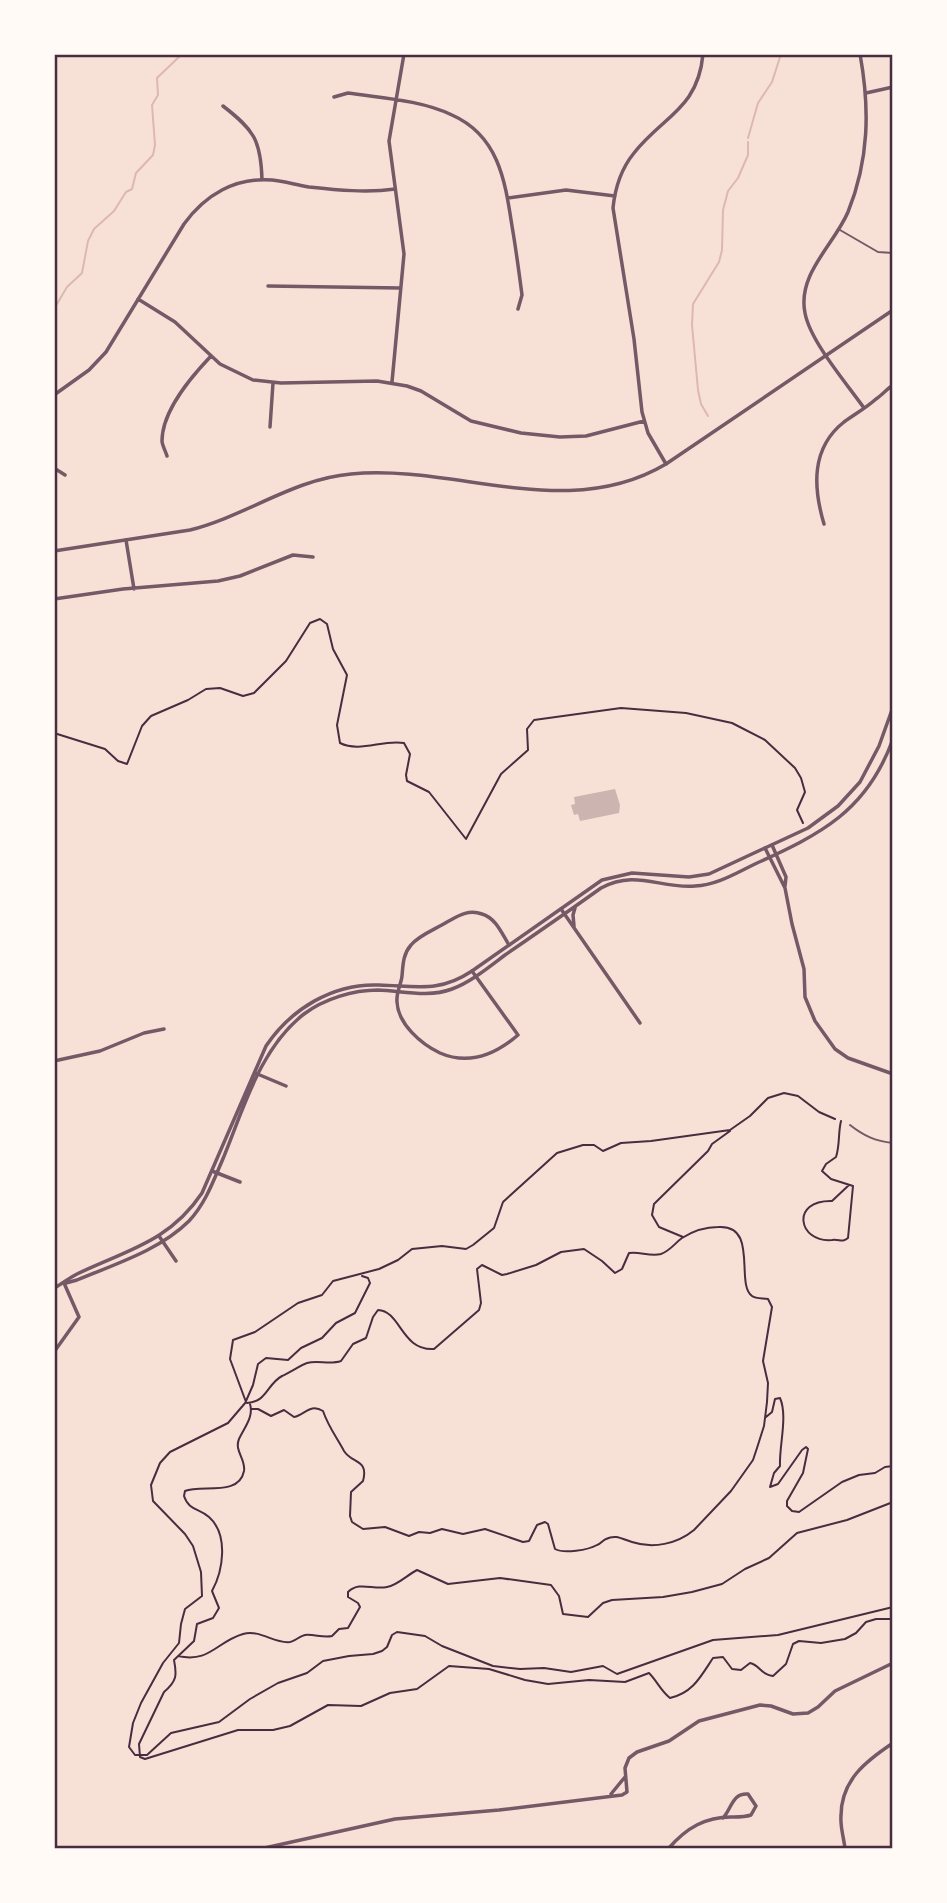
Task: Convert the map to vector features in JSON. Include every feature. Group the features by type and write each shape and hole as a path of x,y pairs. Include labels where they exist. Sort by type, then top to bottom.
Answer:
{"street":[{"path":"392,382 403,240 389,141 404,54"},
{"path":"666,464 644,421 614,220 615,196 620,176 633,154 689,98 699,74 703,54"},
{"path":"860,54 867,118 864,157 855,193 840,230 814,267 804,295 808,324 864,408"},
{"path":"866,93 893,87"},
{"path":"334,97 348,93 439,110 452,114 472,127 496,156 505,179 522,295 517,309"},
{"path":"223,106 244,123 256,138 261,158 262,180"},
{"path":"54,395 98,361 184,223 202,202 225,188 237,183 262,180 347,190 395,189"},
{"path":"508,198 566,190 615,196"},
{"path":"268,286 400,288"},
{"path":"138,299 175,322 211,356 242,376 273,383 377,380 392,382 421,391 471,421 521,433 586,436 644,421"},
{"path":"54,551 209,526 295,487 350,474 391,474 573,491 612,486 666,464 893,310"},
{"path":"167,456 162,442 172,410 186,384 211,356"},
{"path":"270,427 273,383"},
{"path":"824,524 816,488 820,458 832,435 842,424 893,385"},
{"path":"54,468 65,475"},
{"path":"126,540 134,589"},
{"path":"54,599 218,581 240,576 293,555 313,557"},
{"path":"54,1288 75,1275 159,1236 179,1222 194,1205 215,1172 259,1074 279,1038 317,1006 357,992 442,986 472,971 595,884 615,876 638,873 703,876 717,872 808,828 824,818 849,794 870,764 893,707"},
{"path":"64,1283 77,1280 163,1241 183,1226 200,1208 254,1072 274,1035 292,1016 315,1000 356,986 399,989 420,994 443,992 463,984 601,888 618,881 646,879 680,886 703,886 719,881 831,826 859,801 880,769 893,739"},
{"path":"772,845 786,877 785,888 804,969 806,997 823,1034 835,1049 848,1058 893,1074"},
{"path":"765,848 785,888"},
{"path":"574,926 576,906"},
{"path":"561,909 640,1023"},
{"path":"472,971 519,1035 489,1055 467,1059 446,1055 427,1045 402,1021 397,1003 404,960 410,946 461,914 475,912 489,917 509,945"},
{"path":"54,1061 82,1056 144,1033 164,1029"},
{"path":"254,1072 286,1086"},
{"path":"215,1172 240,1182"},
{"path":"159,1236 176,1261"},
{"path":"54,1352 79,1317 64,1283"},
{"path":"260,1849 395,1819 622,1795 627,1792 628,1787 625,1777 626,1763 633,1755 669,1741 699,1721 760,1705 793,1714 808,1713 835,1690 893,1663"},
{"path":"845,1849 840,1818 847,1787 862,1766 893,1743"},
{"path":"609,1795 625,1777"},
{"path":"668,1849 695,1825 709,1819 723,1818 751,1815 755,1806 752,1799 748,1794 741,1794 735,1798 723,1818"}],"lane":[{"path":"840,230 878,252 893,253"},
{"path":"850,1125 862,1135 893,1143"}],"path":[{"path":"54,733 105,749 118,761 127,764 142,726 151,716 206,689 220,688 243,696 254,693 286,662 310,623 320,619 327,624 333,649 347,675 337,725 340,743 353,747 391,741 404,743 410,754 405,775 407,781 429,792 466,839 501,774 528,750 527,729 534,720 621,708 686,713 732,723 763,739 791,764 801,779 805,795 797,810 803,823"},
{"path":"684,1237 659,1227 652,1215 654,1204 708,1152 712,1144 768,1098 784,1093 798,1096 819,1112 835,1119"},
{"path":"841,1121 836,1157 826,1164 822,1171 831,1180 853,1186 848,1238 844,1241 826,1241 813,1236 804,1222 803,1212 819,1202 832,1201 849,1185"},
{"path":"140,1756 139,1744 148,1724 164,1692 171,1686 178,1672 174,1660 194,1641 197,1624 213,1618 219,1608 212,1591 222,1565 220,1537 211,1517 191,1508 184,1496 185,1491 191,1489 217,1490 240,1478 244,1468 237,1445 240,1436 248,1427 252,1409 246,1402 230,1359 233,1340 255,1332 298,1303 322,1295 333,1282 360,1276 389,1265 419,1247 466,1249 473,1245 494,1228 503,1202 561,1151 583,1144 594,1145 603,1151 621,1143 730,1130"},
{"path":"246,1402 251,1403 265,1396 281,1377 306,1363 341,1361 353,1344 366,1338 378,1310 387,1312 413,1344 426,1350 434,1349 479,1310 481,1303 477,1269 482,1265 502,1275 536,1265 561,1252 584,1249 615,1273 622,1269 629,1254 662,1254 684,1237 706,1228 718,1227 731,1230 741,1240 749,1293 754,1297 768,1298 771,1303 763,1365 768,1383 765,1416 753,1460 720,1504 687,1536 664,1545 631,1542 621,1536 605,1539 597,1546 565,1552 555,1549 548,1524 545,1522 537,1525 529,1541 523,1542 485,1529 463,1534 442,1529 409,1536 385,1527 369,1530 357,1527 350,1516 349,1497 363,1481 364,1468 344,1451 323,1412 319,1409 307,1409 294,1417 284,1410 271,1416 252,1409"},
{"path":"360,1276 368,1278 370,1283 355,1313 336,1323 322,1338 301,1348 288,1360 266,1358 261,1361 246,1402 229,1423 170,1452 160,1463 151,1485 153,1501 193,1546 200,1563 202,1589 200,1599 186,1609 181,1624 180,1643 163,1663 141,1703 133,1723 129,1747 135,1755 151,1758 237,1730 282,1728 328,1705 361,1706 390,1693 417,1689 449,1665 489,1668 525,1680 548,1684 589,1680 625,1682 649,1673 670,1698 685,1695 704,1675 713,1658 723,1657 728,1666 737,1671 750,1663 754,1664 762,1672 773,1676 786,1664 793,1644 799,1641 821,1643 845,1639 856,1633 866,1622 893,1619"},
{"path":"765,1416 772,1412 775,1399 780,1398 783,1442 778,1452 780,1466 774,1473 770,1487 780,1481 802,1450 806,1447 808,1449 804,1470 787,1501 787,1506 792,1511 799,1512 845,1480 893,1466"},
{"path":"177,1656 206,1656 242,1634 253,1633 290,1642 305,1635 332,1636 339,1629 348,1628 360,1607 348,1597 352,1588 386,1588 417,1570 448,1584 500,1578 551,1585 559,1596 563,1614 588,1617 612,1600 682,1594 722,1584 745,1569 769,1559 797,1534 847,1520 893,1502"},
{"path":"140,1756 147,1755 171,1733 219,1722 272,1686 307,1673 323,1661 382,1651 397,1632 425,1636 442,1647 492,1666 571,1672 603,1666 617,1674 713,1640 778,1635 893,1607"}],"building":[{"path":"615,789 620,805 619,813 580,821 578,814 574,815 571,805 575,804 574,797"}],"waterway":[{"path":"54,309 67,287 82,273 88,241 94,229 114,211 126,192 132,189 136,173 153,155 155,145 152,105 158,95 157,78 182,54"},
{"path":"748,138 758,103 772,82 781,54"},
{"path":"708,416 701,404 698,390 692,325 693,304 719,262 723,210 728,191 738,178 748,155 748,142"}]}
